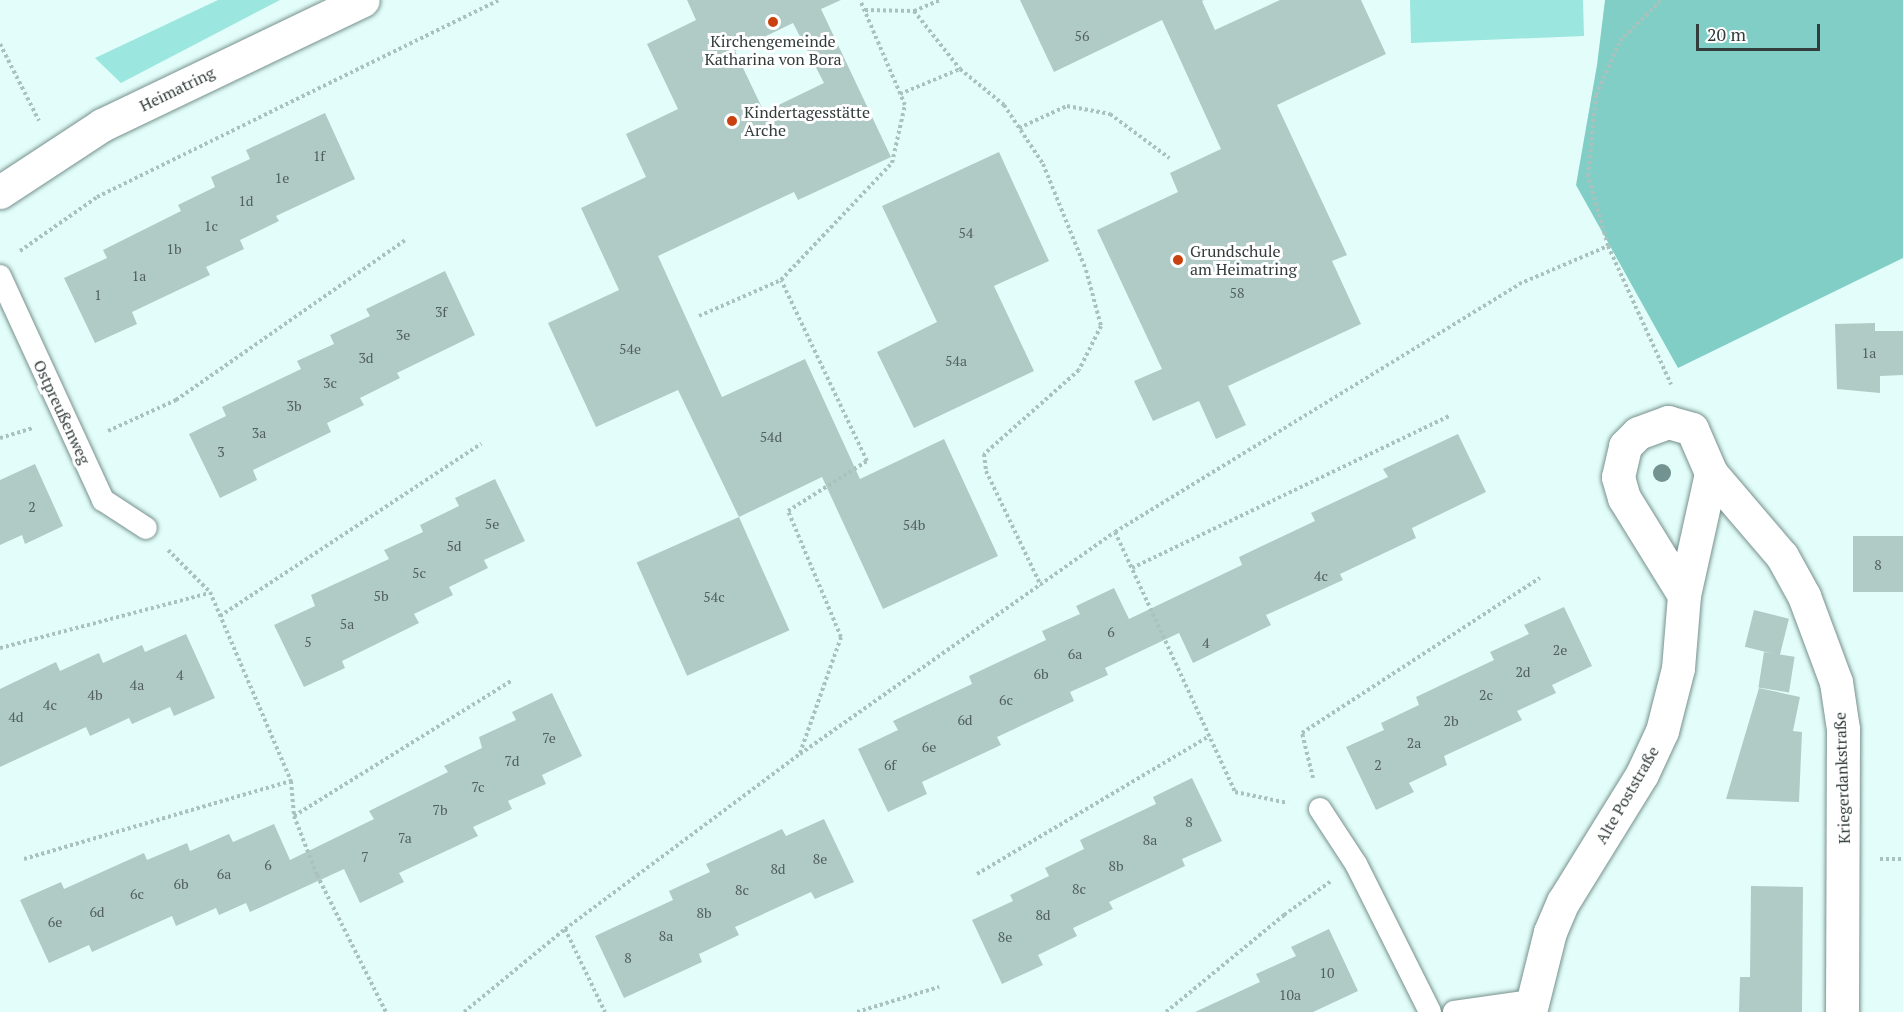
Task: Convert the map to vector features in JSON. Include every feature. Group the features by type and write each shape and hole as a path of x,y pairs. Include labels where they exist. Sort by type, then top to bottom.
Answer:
{"street":[{"name":"Heimatring","path":"0,192 102,125 363,0"},
{"path":"1684,595 1624,498 1618,477 1625,446 1638,433 1668,422 1692,429"},
{"name":"Kriegerdankstraße","path":"1692,429 1711,473 1782,556 1804,596 1836,682 1843,729 1842,1012"},
{"name":"Alte Poststraße","path":"1531,1007 1550,932 1563,902 1642,774 1662,731 1678,668 1684,595 1711,473"}],"lane":[{"name":"Ostpreußenweg","path":"5,267 78,446 103,500 146,528"},
{"path":"1320,809 1356,864 1430,1012"},
{"name":"Alte Poststraße","path":"1454,1012 1531,1007"}],"path":[{"path":"5,267 97,197 500,0"},
{"path":"699,316 781,280 892,163 905,105 860,0"},
{"path":"865,10 914,11 940,0"},
{"path":"1661,0 1620,42 1596,95 1588,176 1608,246 1692,429"},
{"path":"914,11 960,69 1004,105 1043,164 1086,270 1101,326 1079,370 984,454 986,471 1041,585"},
{"path":"0,44 56,154"},
{"path":"900,94 960,69"},
{"path":"1019,128 1067,106 1110,114 1168,158"},
{"path":"78,446 176,400 405,240"},
{"path":"464,1012 565,929 800,754 1115,532 1519,284 1608,246"},
{"path":"781,280 867,461 788,511 841,637 800,754"},
{"path":"1132,568 1449,416"},
{"path":"220,616 481,444"},
{"path":"146,528 210,592 291,781 294,816 317,875 386,1012"},
{"path":"1115,532 1235,792 1320,809 1302,733 1540,578"},
{"path":"0,648 210,592"},
{"path":"294,816 511,681"},
{"path":"977,874 1209,736"},
{"path":"24,860 291,781"},
{"path":"1166,1012 1284,915 1356,864"},
{"path":"565,929 606,1012"},
{"path":"857,1012 939,987"}],"shaded area":[{"path":"218,0 280,0 121,83 95,58"},
{"path":"1410,0 1583,0 1584,36 1411,43"},
{"path":"1605,0 1903,0 1903,258 1678,368 1576,185 1597,65"}],"building":[{"path":"687,0 841,0 821,9 891,157 798,200 794,192 658,256 722,397 805,359 860,479 944,439 998,556 883,609 822,477 739,517 678,390 596,427 548,323 619,290 581,208 646,177 626,134 678,109 647,44 696,20","holes":["793,23 824,83 764,112 735,51"]},
{"path":"1020,0 1204,0 1202,1 1215,30 1280,0 1361,0 1386,54 1277,105 1347,255 1332,261 1361,324 1228,386 1246,425 1216,439 1199,401 1153,421 1134,381 1162,369 1097,230 1178,192 1170,173 1221,149 1162,20 1054,72"},
{"path":"325,113 355,179 276,216 279,221 240,240 244,249 206,267 210,275 132,312 137,324 95,343 64,278 107,258 103,250 181,211 178,205 215,187 211,177 250,159 246,150"},
{"path":"999,152 1049,261 994,286 1034,371 914,428 877,352 937,322 882,206"},
{"path":"445,271 475,335 397,373 400,378 360,398 364,405 327,423 331,432 253,470 257,480 220,498 189,434 226,416 222,407 301,369 297,361 334,344 330,335 370,316 366,309"},
{"path":"1875,323 1875,331 1903,331 1903,375 1880,376 1880,393 1837,389 1835,324"},
{"path":"1458,434 1486,492 1412,528 1416,538 1340,574 1343,580 1266,615 1271,625 1193,663 1179,633 1105,668 1108,675 1070,692 1074,701 997,737 1001,745 922,782 927,794 888,812 858,749 898,730 893,721 972,684 969,676 1046,640 1042,631 1080,614 1076,606 1114,588 1129,619 1242,565 1239,557 1315,521 1311,513 1388,477 1383,469"},
{"path":"35,464 63,526 25,544 22,535 0,545 0,480"},
{"path":"495,479 525,541 484,560 488,568 449,587 453,595 414,614 419,623 342,661 345,668 304,687 274,625 315,606 311,595 389,559 384,550 423,532 420,525 459,506 455,498"},
{"path":"739,517 789,630 687,676 637,563"},
{"path":"1853,536 1903,536 1903,592 1853,592"},
{"path":"1564,607 1592,666 1552,685 1556,693 1517,711 1522,720 1444,756 1447,765 1409,783 1414,792 1376,810 1346,747 1384,730 1381,723 1419,705 1416,697 1494,660 1490,652 1529,634 1524,625"},
{"path":"1754,610 1789,619 1780,656 1745,647"},
{"path":"186,634 215,698 174,716 170,707 132,724 129,718 90,736 86,727 0,767 0,689 56,662 60,671 99,653 103,663 142,645 145,652"},
{"path":"1764,652 1795,657 1789,692 1758,688"},
{"path":"1759,688 1800,697 1793,731 1802,732 1799,802 1726,799"},
{"path":"552,693 582,756 542,775 546,784 508,801 512,809 473,827 478,836 399,873 404,882 360,903 344,869 250,912 246,903 219,915 216,908 176,926 172,916 92,952 89,945 49,963 20,900 61,882 64,889 144,853 147,860 187,843 190,851 229,834 233,842 274,824 290,860 374,819 369,811 448,772 444,766 482,748 479,737 516,720 512,712"},
{"path":"1192,778 1222,841 1182,859 1185,866 1109,902 1113,909 1073,928 1077,936 1038,955 1043,965 1002,984 972,920 1013,901 1010,895 1049,876 1045,868 1084,849 1080,840 1156,804 1153,797"},
{"path":"824,819 854,882 815,899 811,892 735,927 739,935 699,954 702,962 624,998 595,936 673,900 669,891 710,872 706,864 782,829 786,836"},
{"path":"1751,886 1803,887 1802,1012 1739,1012 1740,977 1750,977"},
{"path":"1329,929 1358,991 1313,1012 1195,1012 1260,982 1256,974 1296,956 1291,947"}],"place":[{"name":"Kirchengemeinde Katharina von Bora","path":"773,22"},
{"name":"Kindertagesstätte Arche","path":"732,121"},
{"name":"Grundschule am Heimatring","path":"1178,260"}]}
